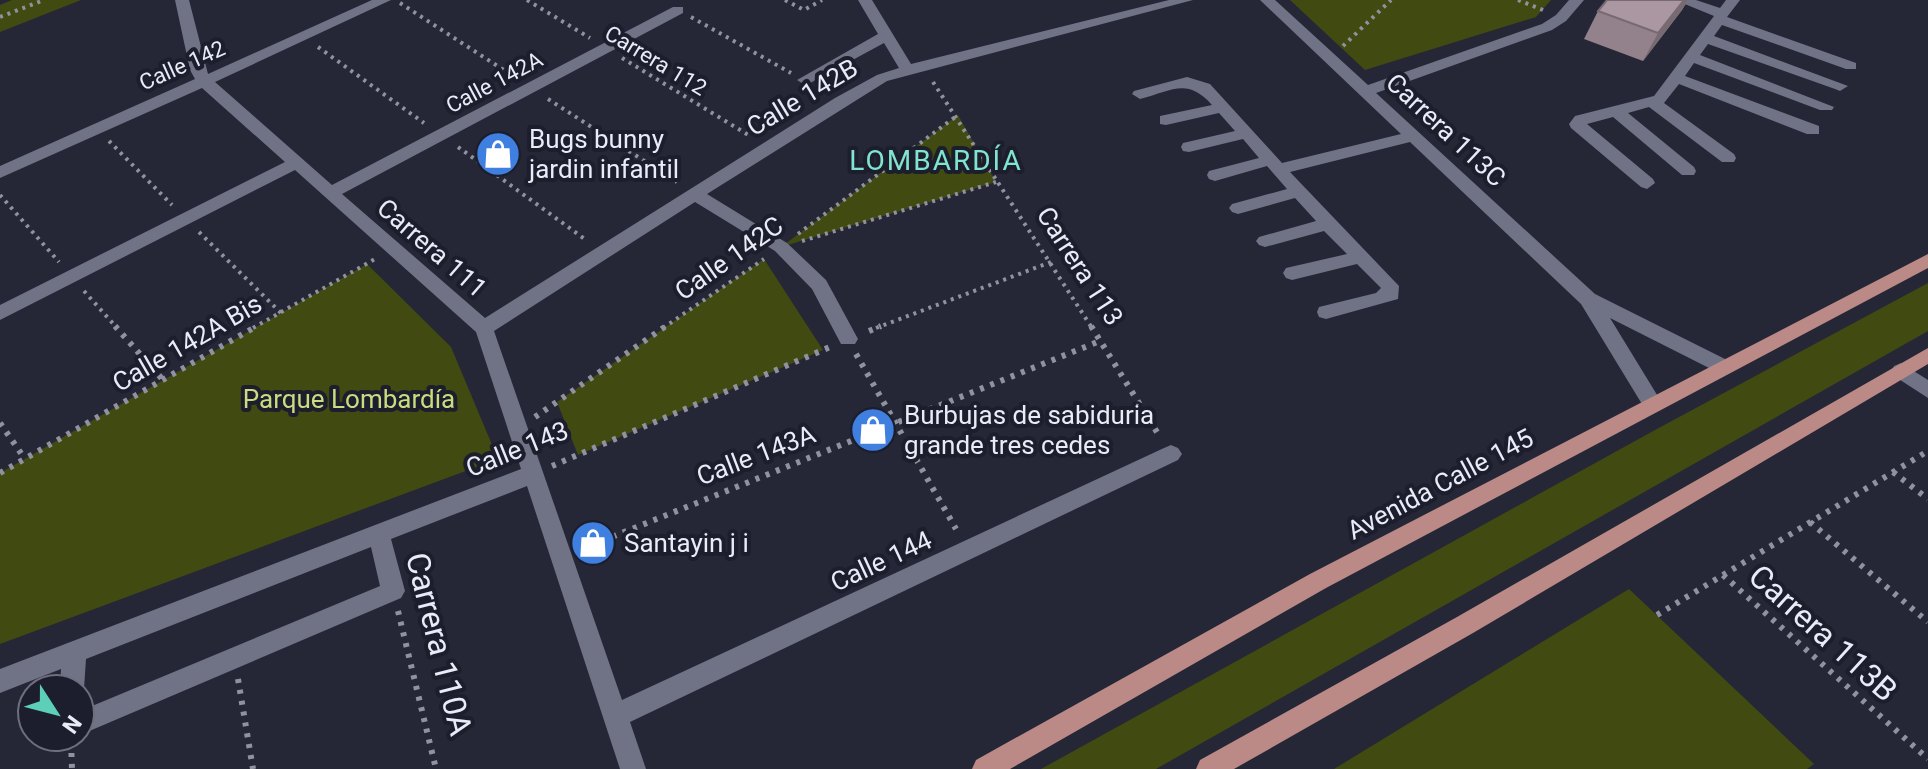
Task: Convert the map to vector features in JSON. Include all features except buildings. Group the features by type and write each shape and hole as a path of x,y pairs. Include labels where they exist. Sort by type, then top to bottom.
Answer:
{"main road":[{"name":"Avenida Calle 145","path":"985,769 1318,581 1928,260"},
{"path":"1209,769 1465,625 1928,355"}],"street":[{"path":"182,0 198,70 204,81"},
{"name":"Calle 142","path":"0,173 384,0"},
{"path":"865,0 885,36 914,67"},
{"name":"Calle 142B","path":"484,328 882,78 914,67 1186,0"},
{"name":"Carrera 113C","path":"1267,0 1588,299 1652,403"},
{"path":"1367,91 1547,27 1561,18 1577,0"},
{"path":"1682,0 1851,66"},
{"path":"1647,183 1577,124 1581,120 1653,102 1667,92 1733,0"},
{"name":"Calle 142A","path":"330,193 678,10"},
{"path":"805,80 885,36"},
{"path":"1704,37 1840,86"},
{"path":"1691,57 1826,107"},
{"path":"1677,78 1813,130"},
{"name":"Carrera 111","path":"204,81 484,328 633,769"},
{"path":"1140,94 1187,82 1197,82 1205,87 1328,224 1390,286 1391,294 1326,312"},
{"path":"1653,102 1728,158"},
{"path":"1166,120 1223,107"},
{"path":"1617,112 1688,171"},
{"path":"1189,147 1247,133"},
{"path":"1215,175 1413,136"},
{"path":"0,313 296,163"},
{"path":"1238,208 1299,191"},
{"path":"695,194 781,247 819,285 848,339"},
{"path":"1265,241 1328,224"},
{"path":"1292,273 1362,257"},
{"name":"Carrera 113C","path":"1588,299 1722,366"},
{"path":"1901,371 1928,390"},
{"name":"Calle 144","path":"615,716 1171,454"},
{"name":"Calle 143","path":"0,681 533,474"},
{"name":"Carrera 110A","path":"379,534 393,591"},
{"path":"96,716 393,591"},
{"path":"73,673 74,652"}],"path":[{"path":"0,17 44,0"},
{"name":"Carrera 112","path":"527,0 768,147"},
{"path":"785,0 804,10 822,0"},
{"path":"1330,58 1391,0"},
{"path":"678,10 805,80"},
{"name":"Carrera 113","path":"914,67 958,115 996,182 1051,262 1171,454"},
{"name":"Calle 142C","path":"518,429 781,247 958,115"},
{"path":"781,247 996,182"},
{"name":"Calle 142A Bis","path":"0,473 393,249"},
{"name":"Calle 143","path":"533,474 848,339 1051,262"},
{"path":"848,339 968,551"},
{"name":"Calle 143A","path":"561,557 897,425 1100,341"},
{"path":"0,423 25,459"},
{"path":"1657,615 1928,451"},
{"path":"1893,472 1928,499"},
{"path":"1810,522 1928,622"},
{"name":"Carrera 113B","path":"1723,575 1928,759"},
{"name":"Carrera 110A","path":"393,591 436,769"},
{"path":"235,658 253,769"}],"green space":[{"path":"12,0 81,0 0,32 0,5"},
{"path":"1290,0 1551,0 1536,17 1365,70"},
{"path":"958,115 996,182 781,247"},
{"path":"764,259 823,350 578,455 557,402"},
{"name":"Parque Lombardía","path":"367,264 451,347 498,459 0,644 0,473"},
{"path":"1928,283 1928,331 1156,769 1041,769 1655,430"},
{"path":"1629,589 1814,764 1807,769 1334,769"}],"place":[{"name":"Bugs bunny jardin infantil","path":"498,154"},
{"name":"Burbujas de sabiduria grande tres cedes","path":"873,430"},
{"name":"Santayin j i","path":"593,543"}],"district":[{"name":"LOMBARDÍA","path":"936,160"}]}
